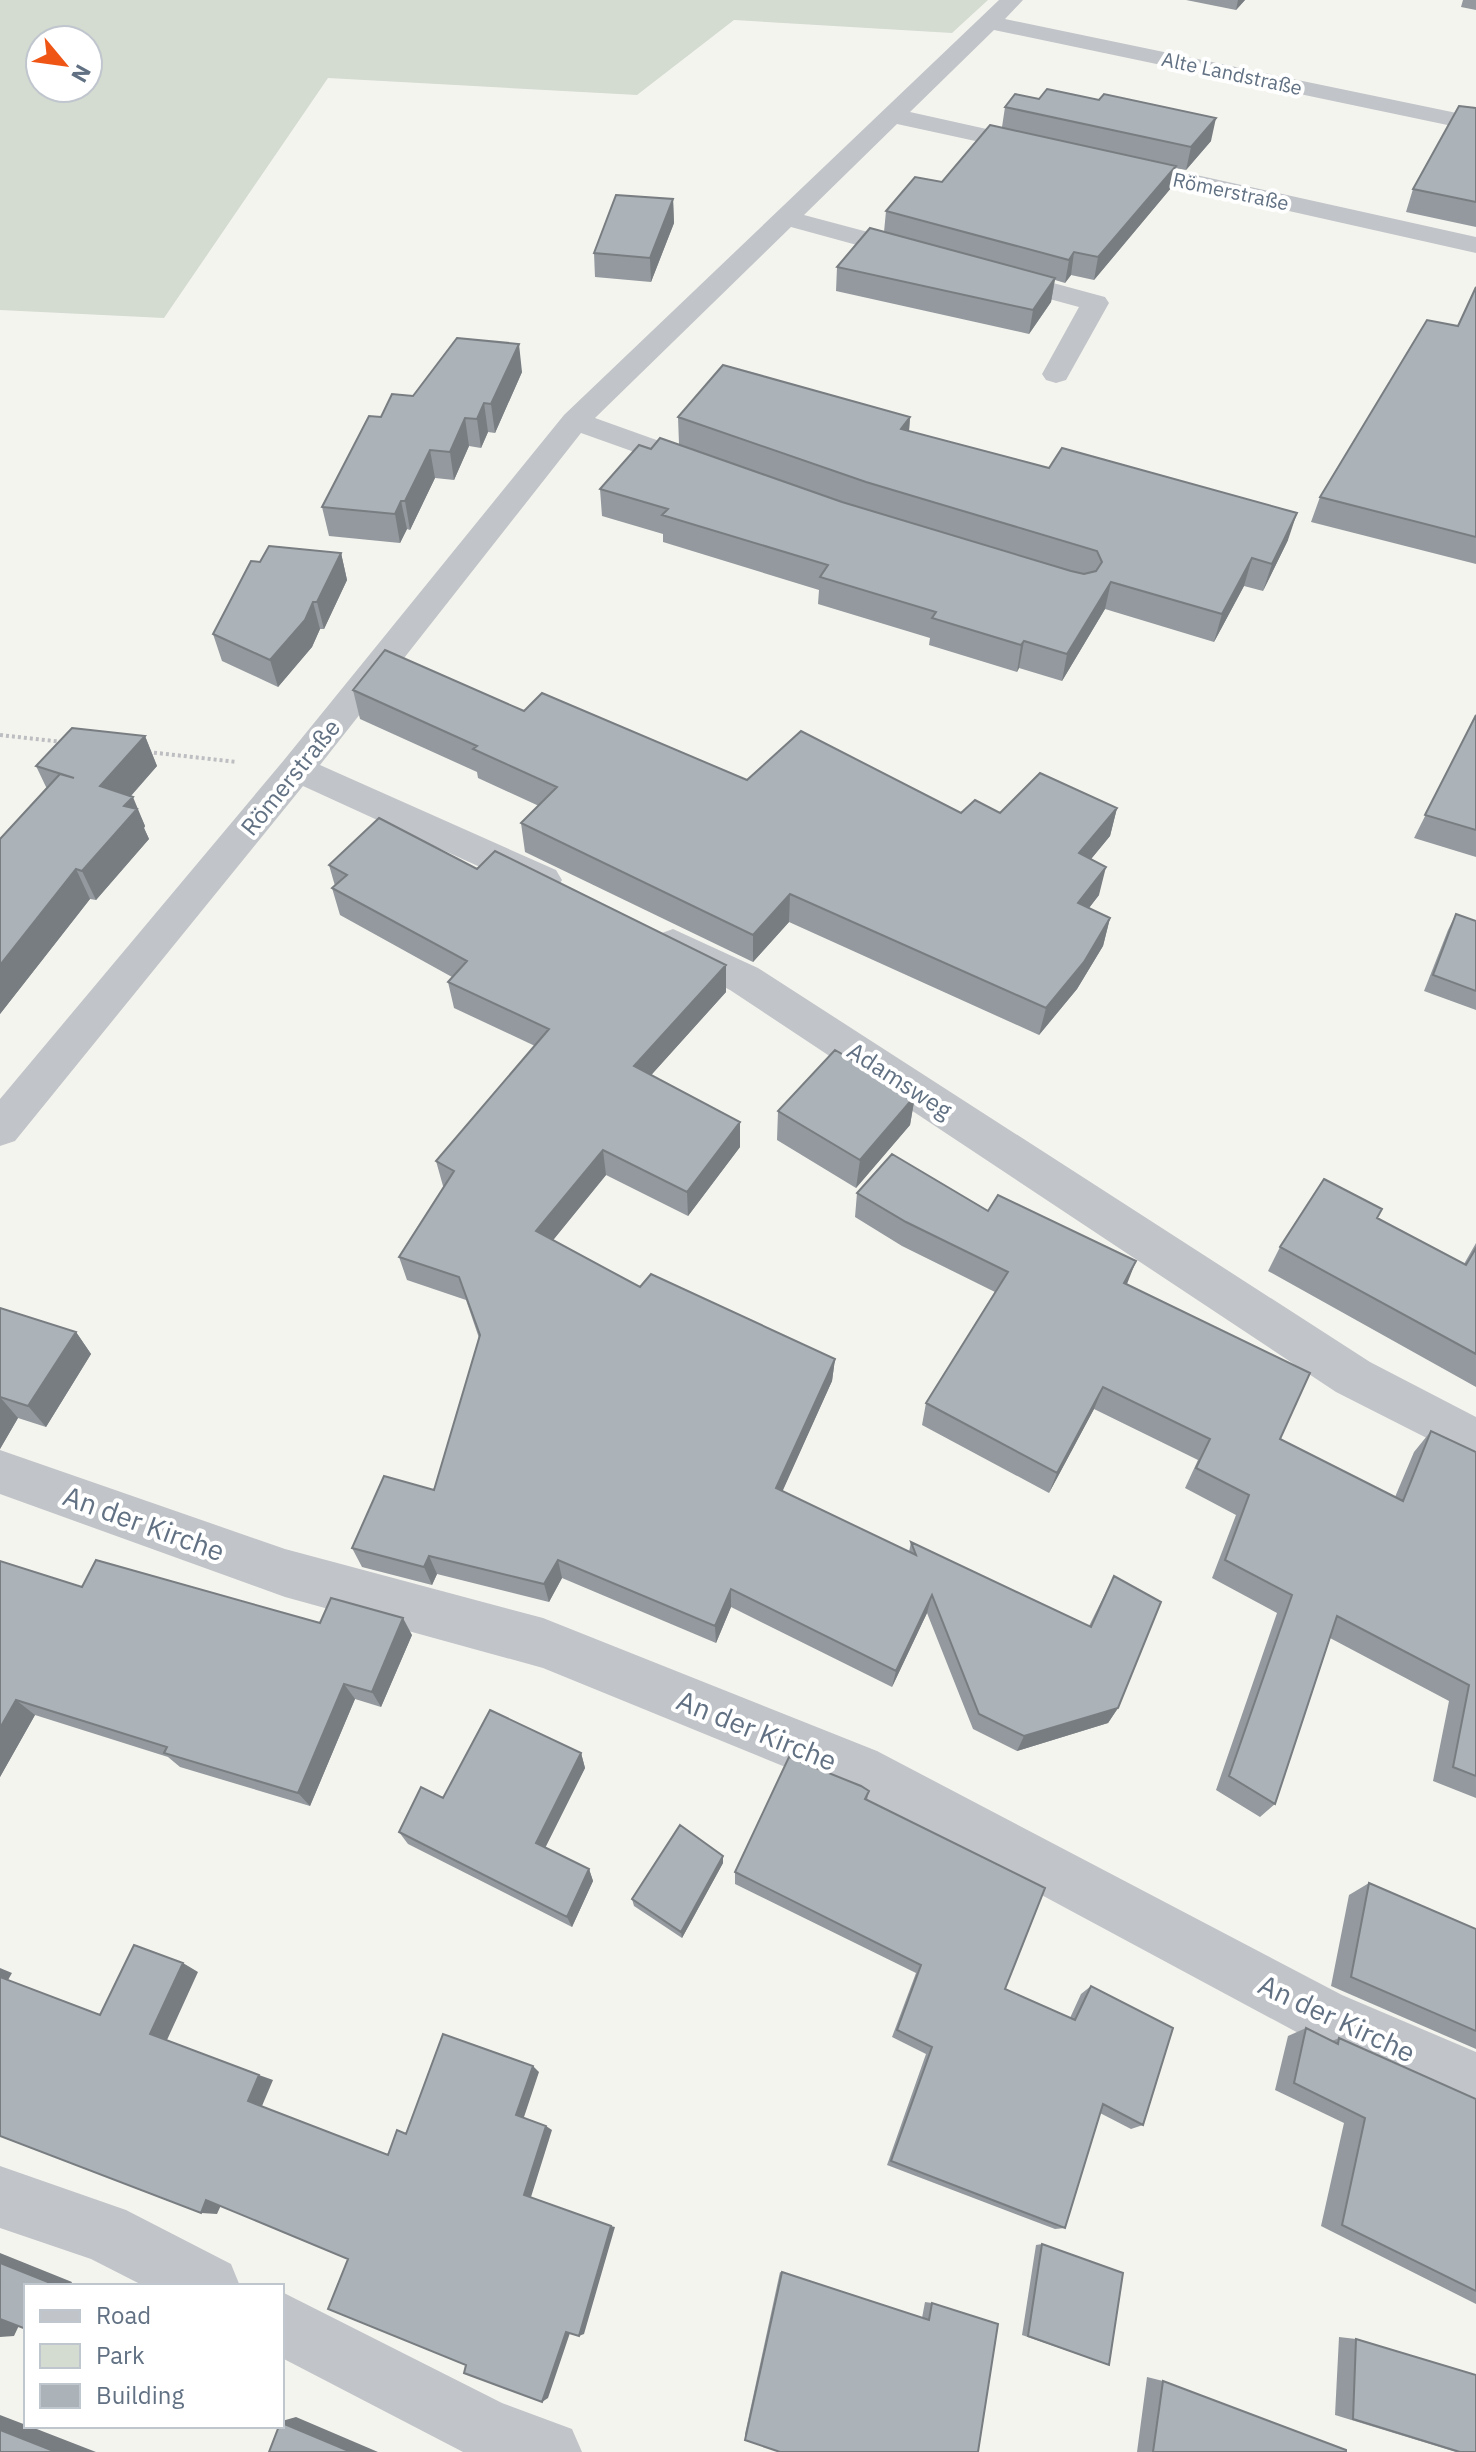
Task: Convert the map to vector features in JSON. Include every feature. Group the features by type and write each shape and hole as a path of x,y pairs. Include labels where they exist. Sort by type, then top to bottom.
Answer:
{"street":[{"name":"Römerstraße","path":"0,1129 297,769 575,421 1012,0"},
{"name":"Alte Landstraße","path":"987,22 1476,124"},
{"path":"894,116 1062,153"},
{"name":"Römerstraße","path":"1093,160 1476,245"},
{"path":"786,218 948,262"},
{"path":"977,271 1095,303 1056,374"},
{"path":"575,421 735,478"},
{"path":"297,769 579,898"},
{"name":"Adamsweg","path":"634,925 744,979 1353,1377 1476,1441"},
{"name":"An der Kirche","path":"0,1472 285,1573 543,1643 877,1778 1322,2015 1476,2082"},
{"path":"0,2197 104,2232 205,2284"},
{"path":"284,2325 488,2430 549,2452"}],"path":[{"path":"0,735 78,744"},
{"path":"141,751 297,769"}],"green space":[{"path":"0,0 988,0 952,33 734,20 637,95 328,78 164,318 0,310"}],"building":[{"path":"1047,89 1099,100 1104,94 1216,118 1191,147 1005,107 1015,94 1039,99"},
{"path":"1459,106 1476,108 1476,202 1413,189"},
{"path":"990,125 1176,166 1098,257 1074,252 1069,260 886,211 915,177 942,182"},
{"path":"616,195 673,199 650,258 594,253"},
{"path":"870,228 1055,278 1033,310 837,267"},
{"path":"1476,287 1476,537 1320,497 1427,320 1458,326"},
{"path":"457,338 519,344 491,404 484,403 477,419 465,418 450,452 430,450 405,501 401,501 395,514 322,507 369,416 381,417 392,394 413,396"},
{"path":"723,365 910,417 901,429 1049,468 1062,448 1297,513 1272,564 1252,558 1222,614 1111,582 1067,654 1024,641 1021,645 932,618 936,612 820,577 828,565 662,515 668,509 600,489 639,445 651,449 660,438 842,502 1071,571 1084,574 1096,571 1102,562 1097,551 866,482 678,417"},
{"path":"269,546 341,553 317,602 313,602 305,620 270,660 213,634 251,561 260,562"},
{"path":"385,650 524,711 542,693 747,780 801,731 961,813 975,800 1000,813 1040,773 1117,808 1079,853 1106,867 1078,903 1110,918 1084,962 1046,1008 790,894 753,935 521,823 557,787 473,749 477,746 353,690"},
{"path":"1476,715 1476,830 1425,815"},
{"path":"72,728 145,736 100,786 133,797 124,806 137,809 82,871 76,869 0,965 0,839 60,774 74,778 36,766"},
{"path":"379,818 477,869 495,851 726,965 634,1066 740,1122 687,1192 603,1150 536,1231 640,1287 651,1274 835,1359 776,1488 916,1555 911,1542 1091,1627 1114,1576 1161,1602 1118,1708 1024,1736 979,1714 932,1595 896,1671 731,1589 715,1626 558,1560 544,1584 429,1556 424,1567 352,1548 384,1476 434,1490 480,1335 459,1277 399,1257 454,1171 436,1161 549,1029 448,982 467,961 332,888 347,875 329,865"},
{"path":"1456,914 1476,921 1476,991 1433,975"},
{"path":"835,1050 915,1096 860,1160 778,1111"},
{"path":"892,1154 988,1211 998,1195 1136,1261 1124,1283 1310,1373 1280,1439 1403,1501 1431,1431 1476,1452 1476,1776 1453,1767 1469,1685 1337,1616 1275,1804 1229,1776 1292,1595 1225,1560 1249,1495 1196,1468 1210,1439 1103,1387 1057,1473 926,1403 1008,1272 906,1222 857,1193"},
{"path":"1324,1179 1382,1209 1377,1218 1466,1265 1476,1248 1476,1354 1280,1247"},
{"path":"0,1308 76,1332 28,1406 0,1397"},
{"path":"96,1560 320,1623 331,1598 403,1618 372,1692 344,1684 298,1793 164,1753 167,1747 16,1700 0,1728 0,1561 82,1587"},
{"path":"490,1710 581,1753 536,1843 589,1869 567,1917 399,1832 421,1787 443,1798"},
{"path":"789,1757 861,1786 869,1791 865,1799 1045,1888 1005,1989 1075,2020 1091,1986 1173,2028 1143,2125 1103,2104 1065,2228 891,2161 932,2047 897,2030 921,1965 735,1872"},
{"path":"680,1825 723,1856 681,1932 632,1899"},
{"path":"1369,1883 1476,1929 1476,2031 1351,1977"},
{"path":"134,1945 183,1963 150,2034 259,2075 248,2101 388,2155 397,2130 406,2134 443,2034 533,2066 516,2115 546,2126 524,2195 611,2226 579,2336 566,2332 542,2402 464,2373 466,2365 328,2309 348,2259 206,2200 201,2213 0,2136 0,1977 100,2015"},
{"path":"1306,2028 1338,2044 1339,2038 1476,2099 1476,2291 1342,2225 1365,2118 1294,2083"},
{"path":"1042,2244 1123,2273 1109,2365 1028,2336"},
{"path":"0,2263 48,2282 24,2284 24,2328 0,2319"},
{"path":"782,2272 929,2320 932,2303 998,2324 978,2452 780,2452 745,2440"},
{"path":"1356,2339 1476,2375 1476,2452 1460,2452 1353,2419"},
{"path":"1163,2381 1346,2450 1346,2452 1153,2452"},
{"path":"284,2424 351,2452 269,2452 278,2428 284,2428"},
{"path":"0,2430 56,2452 0,2452"}]}
